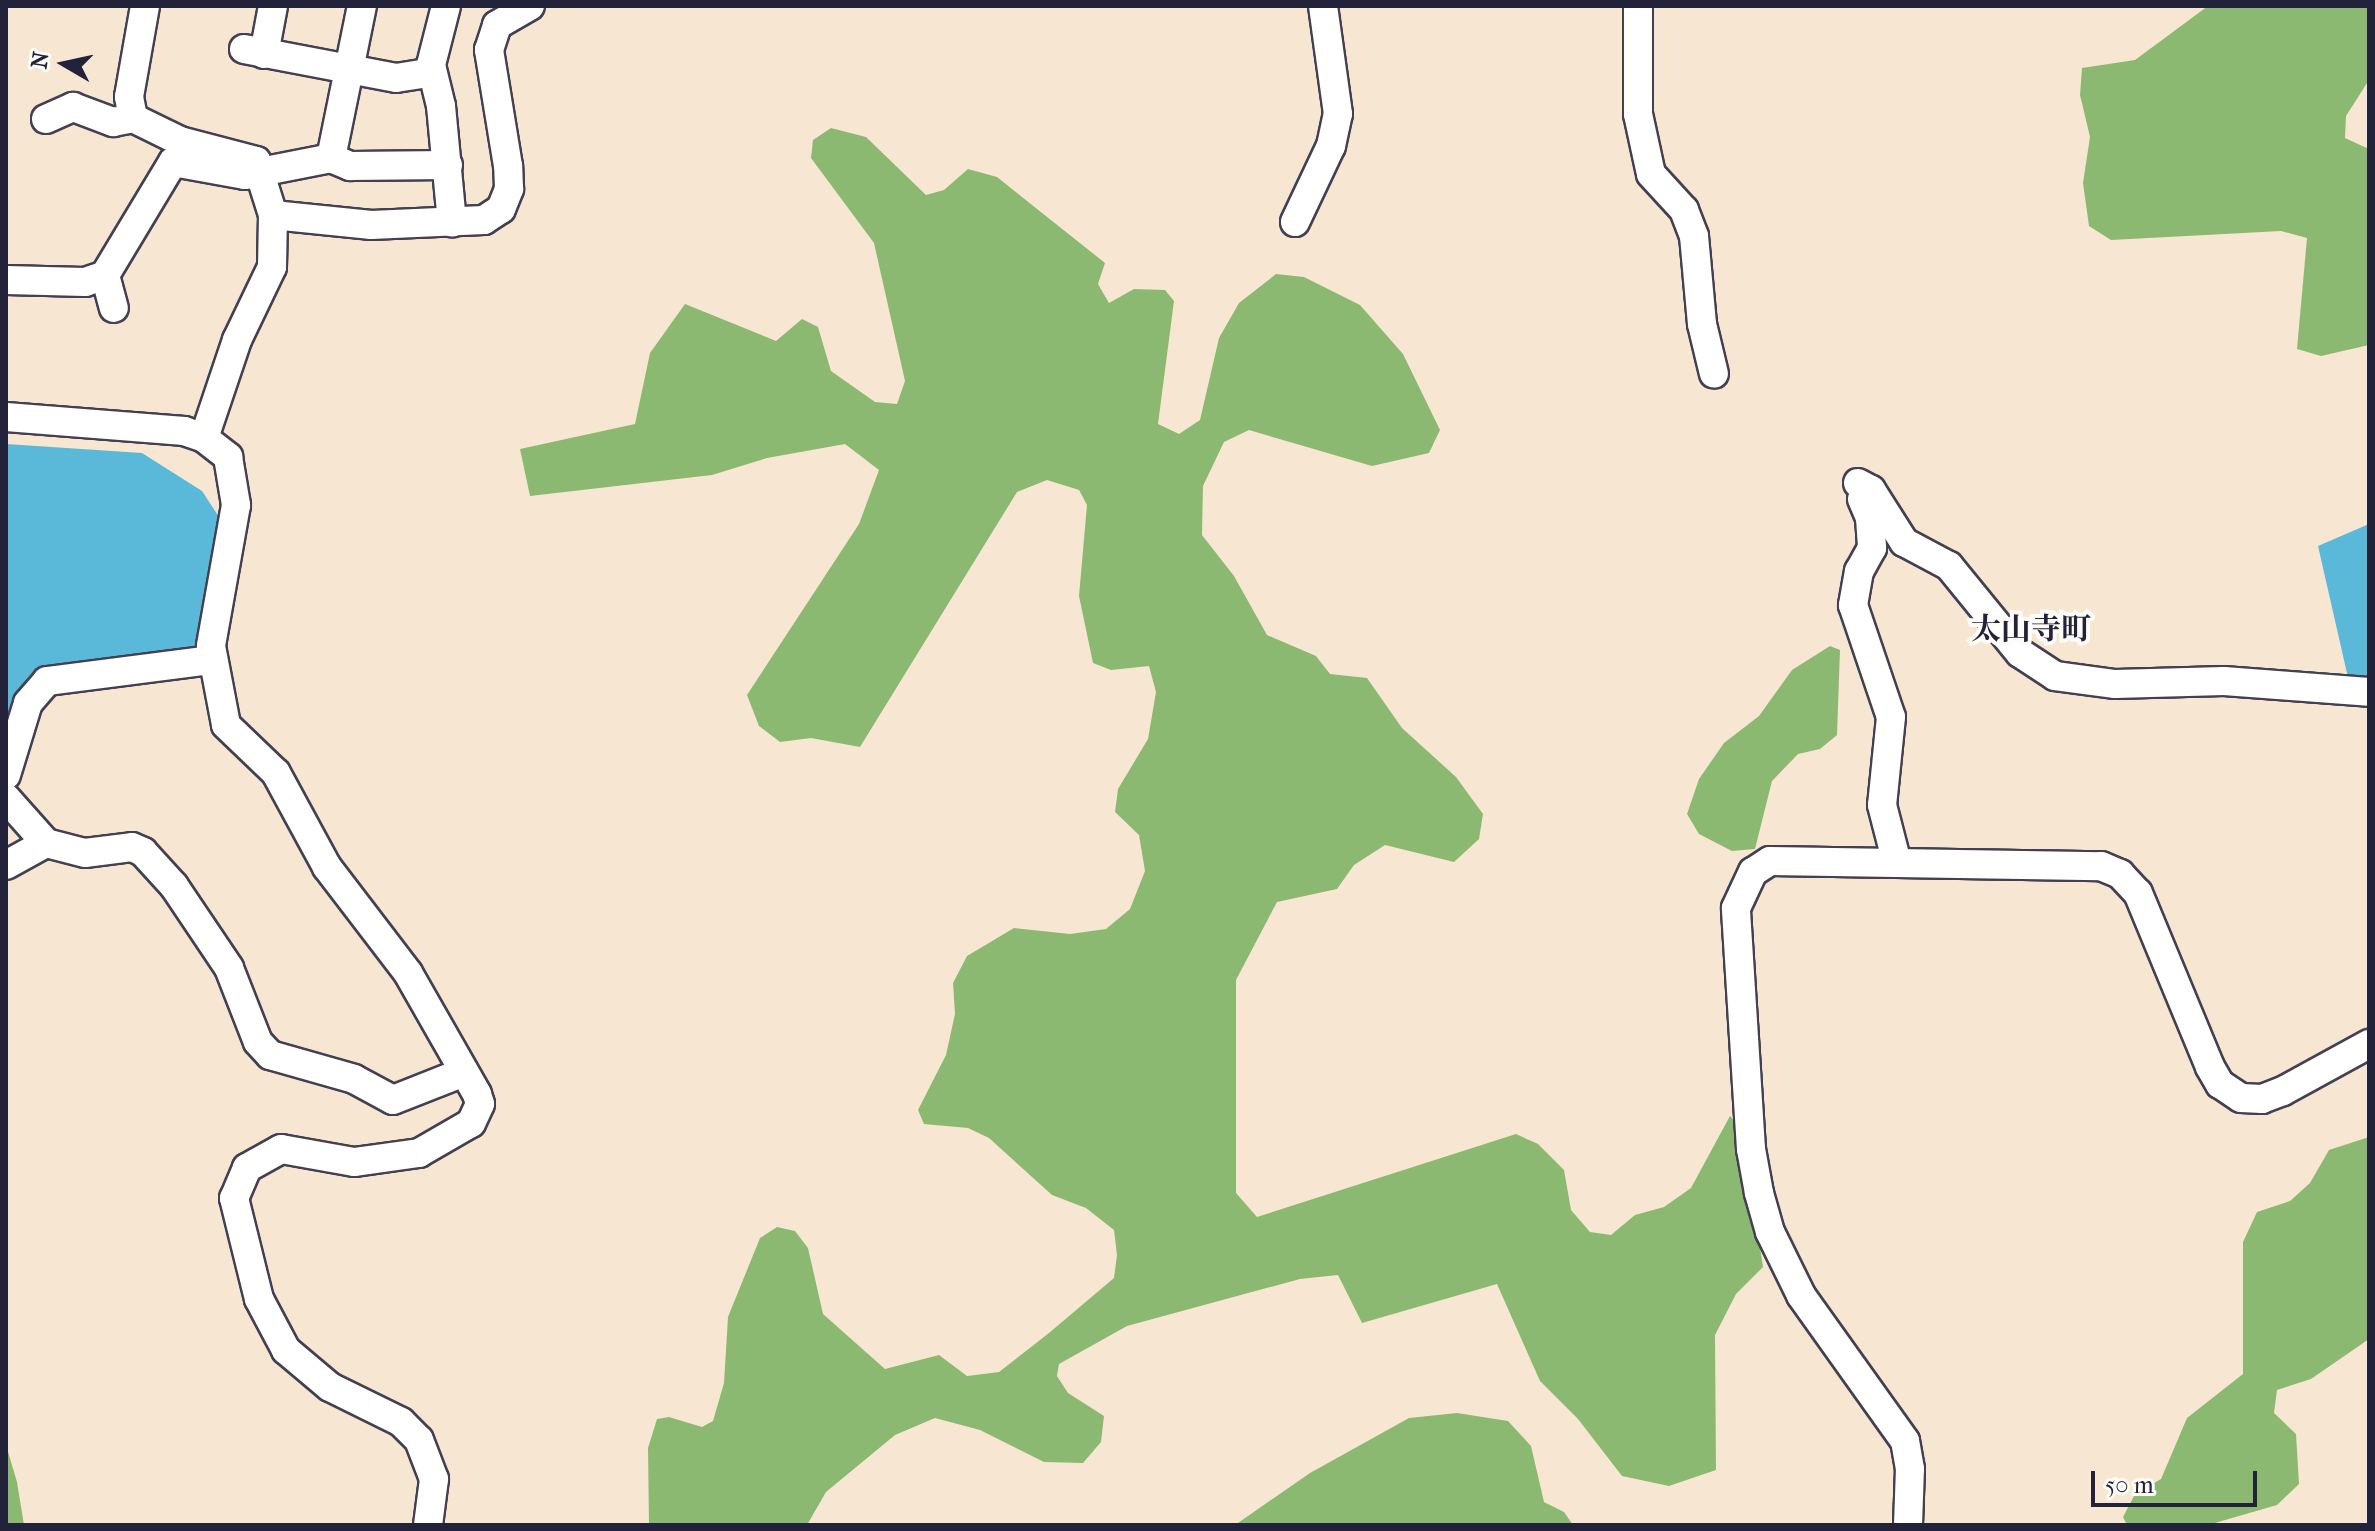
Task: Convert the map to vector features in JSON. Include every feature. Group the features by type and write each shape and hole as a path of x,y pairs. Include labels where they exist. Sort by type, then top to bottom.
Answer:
{"street":[{"path":"133,118 129,97 145,6"},
{"path":"273,6 254,51 350,72 396,78 432,72"},
{"path":"331,158 362,6"},
{"path":"446,6 432,72 448,165 452,222"},
{"path":"273,215 371,225 484,220 505,200 508,166 489,50 497,25 530,6"},
{"path":"1295,222 1331,146 1338,114 1323,6"},
{"path":"1638,6 1638,114 1651,174 1684,210 1694,236 1702,324 1714,374"},
{"path":"46,119 73,107 113,122 133,118 180,141 256,161 273,215 272,267 237,340 204,438"},
{"path":"6,280 85,282 105,275 173,162 229,173 261,173 331,158 350,166 448,165"},
{"path":"105,275 114,308"},
{"path":"6,417 184,431 204,438 228,457 236,488 212,631 212,660 226,725 276,773 332,876 408,973 477,1094 478,1114 419,1153 354,1162 281,1149 247,1168 234,1198 259,1299 286,1350 330,1387 401,1422 419,1440 434,1479 428,1525"},
{"path":"1896,859 1882,805 1891,717 1853,605 1873,534 1858,483 1871,490 1904,542 1949,566 2020,653 2055,676 2115,684 2224,681 2369,692"},
{"path":"6,775 28,703 47,681 212,660"},
{"path":"6,798 46,843 85,853 132,847 156,863 229,968 258,1042 278,1059 354,1079 393,1100 464,1072"},
{"path":"6,865 46,843"},
{"path":"1908,1525 1910,1469 1905,1441 1801,1295 1770,1232 1751,1149 1736,908 1746,881 1770,861 1896,859 2077,864 2120,874 2138,893 2210,1067 2220,1084 2241,1098 2262,1099 2283,1091 2369,1044"}],"green space":[{"path":"2208,6 2369,6 2369,80 2346,116 2345,138 2369,149 2369,345 2321,356 2297,349 2307,238 2281,231 2111,240 2089,226 2083,183 2090,137 2080,95 2082,68 2135,60"},
{"path":"831,128 866,137 926,195 944,190 968,169 997,177 1105,263 1098,284 1109,303 1134,289 1165,290 1174,301 1158,424 1179,434 1200,420 1219,338 1239,303 1276,274 1304,277 1360,305 1403,354 1440,430 1429,453 1372,466 1249,430 1224,442 1203,486 1202,535 1234,576 1267,635 1316,656 1330,674 1367,678 1402,728 1456,777 1483,814 1479,839 1454,862 1385,845 1354,865 1337,889 1277,902 1236,980 1236,1193 1257,1217 1516,1134 1538,1144 1564,1170 1571,1210 1590,1232 1611,1235 1635,1215 1664,1207 1691,1188 1730,1116 1742,1128 1763,1267 1736,1294 1715,1335 1716,1470 1669,1486 1622,1476 1578,1419 1540,1381 1497,1284 1362,1323 1338,1275 1300,1279 1127,1326 1059,1364 1057,1376 1068,1393 1104,1416 1101,1442 1083,1463 1044,1462 980,1430 935,1418 895,1435 826,1492 807,1525 649,1525 648,1448 657,1419 669,1417 702,1427 713,1421 724,1383 728,1317 760,1238 777,1227 795,1231 808,1248 823,1314 885,1369 939,1355 967,1376 999,1372 1049,1333 1114,1278 1117,1255 1114,1230 1086,1208 1052,1195 989,1138 968,1128 924,1124 918,1110 946,1055 955,1014 953,983 967,956 1014,928 1070,934 1106,929 1130,909 1145,871 1139,835 1115,812 1118,789 1148,739 1156,692 1149,666 1111,670 1093,663 1079,596 1087,505 1079,490 1047,480 1017,492 860,747 811,738 780,742 759,726 747,695 859,524 879,470 845,444 767,458 712,475 530,496 520,449 635,424 650,353 685,304 776,341 802,319 818,327 831,371 875,402 897,404 905,381 874,243 811,158 813,140"},
{"path":"1830,646 1840,650 1837,735 1820,749 1798,754 1772,781 1755,849 1732,851 1699,834 1687,814 1699,779 1724,743 1759,716 1792,670"},
{"path":"2369,1137 2369,1339 2311,1379 2277,1390 2274,1413 2296,1434 2299,1484 2277,1505 2208,1525 2127,1525 2123,1517 2135,1494 2161,1479 2187,1418 2243,1374 2243,1242 2257,1212 2290,1201 2310,1183 2329,1150"},
{"path":"1457,1413 1508,1421 1531,1446 1544,1502 1564,1512 1573,1525 1235,1525 1310,1473 1409,1418"},
{"path":"6,1445 17,1482 24,1525 6,1525"}],"water":[{"path":"6,444 142,453 202,491 223,523 194,650 70,665 6,742"},
{"path":"2369,524 2369,683 2349,682 2318,546"}],"district":[{"name":"太山寺町","path":"2031,630"}]}
